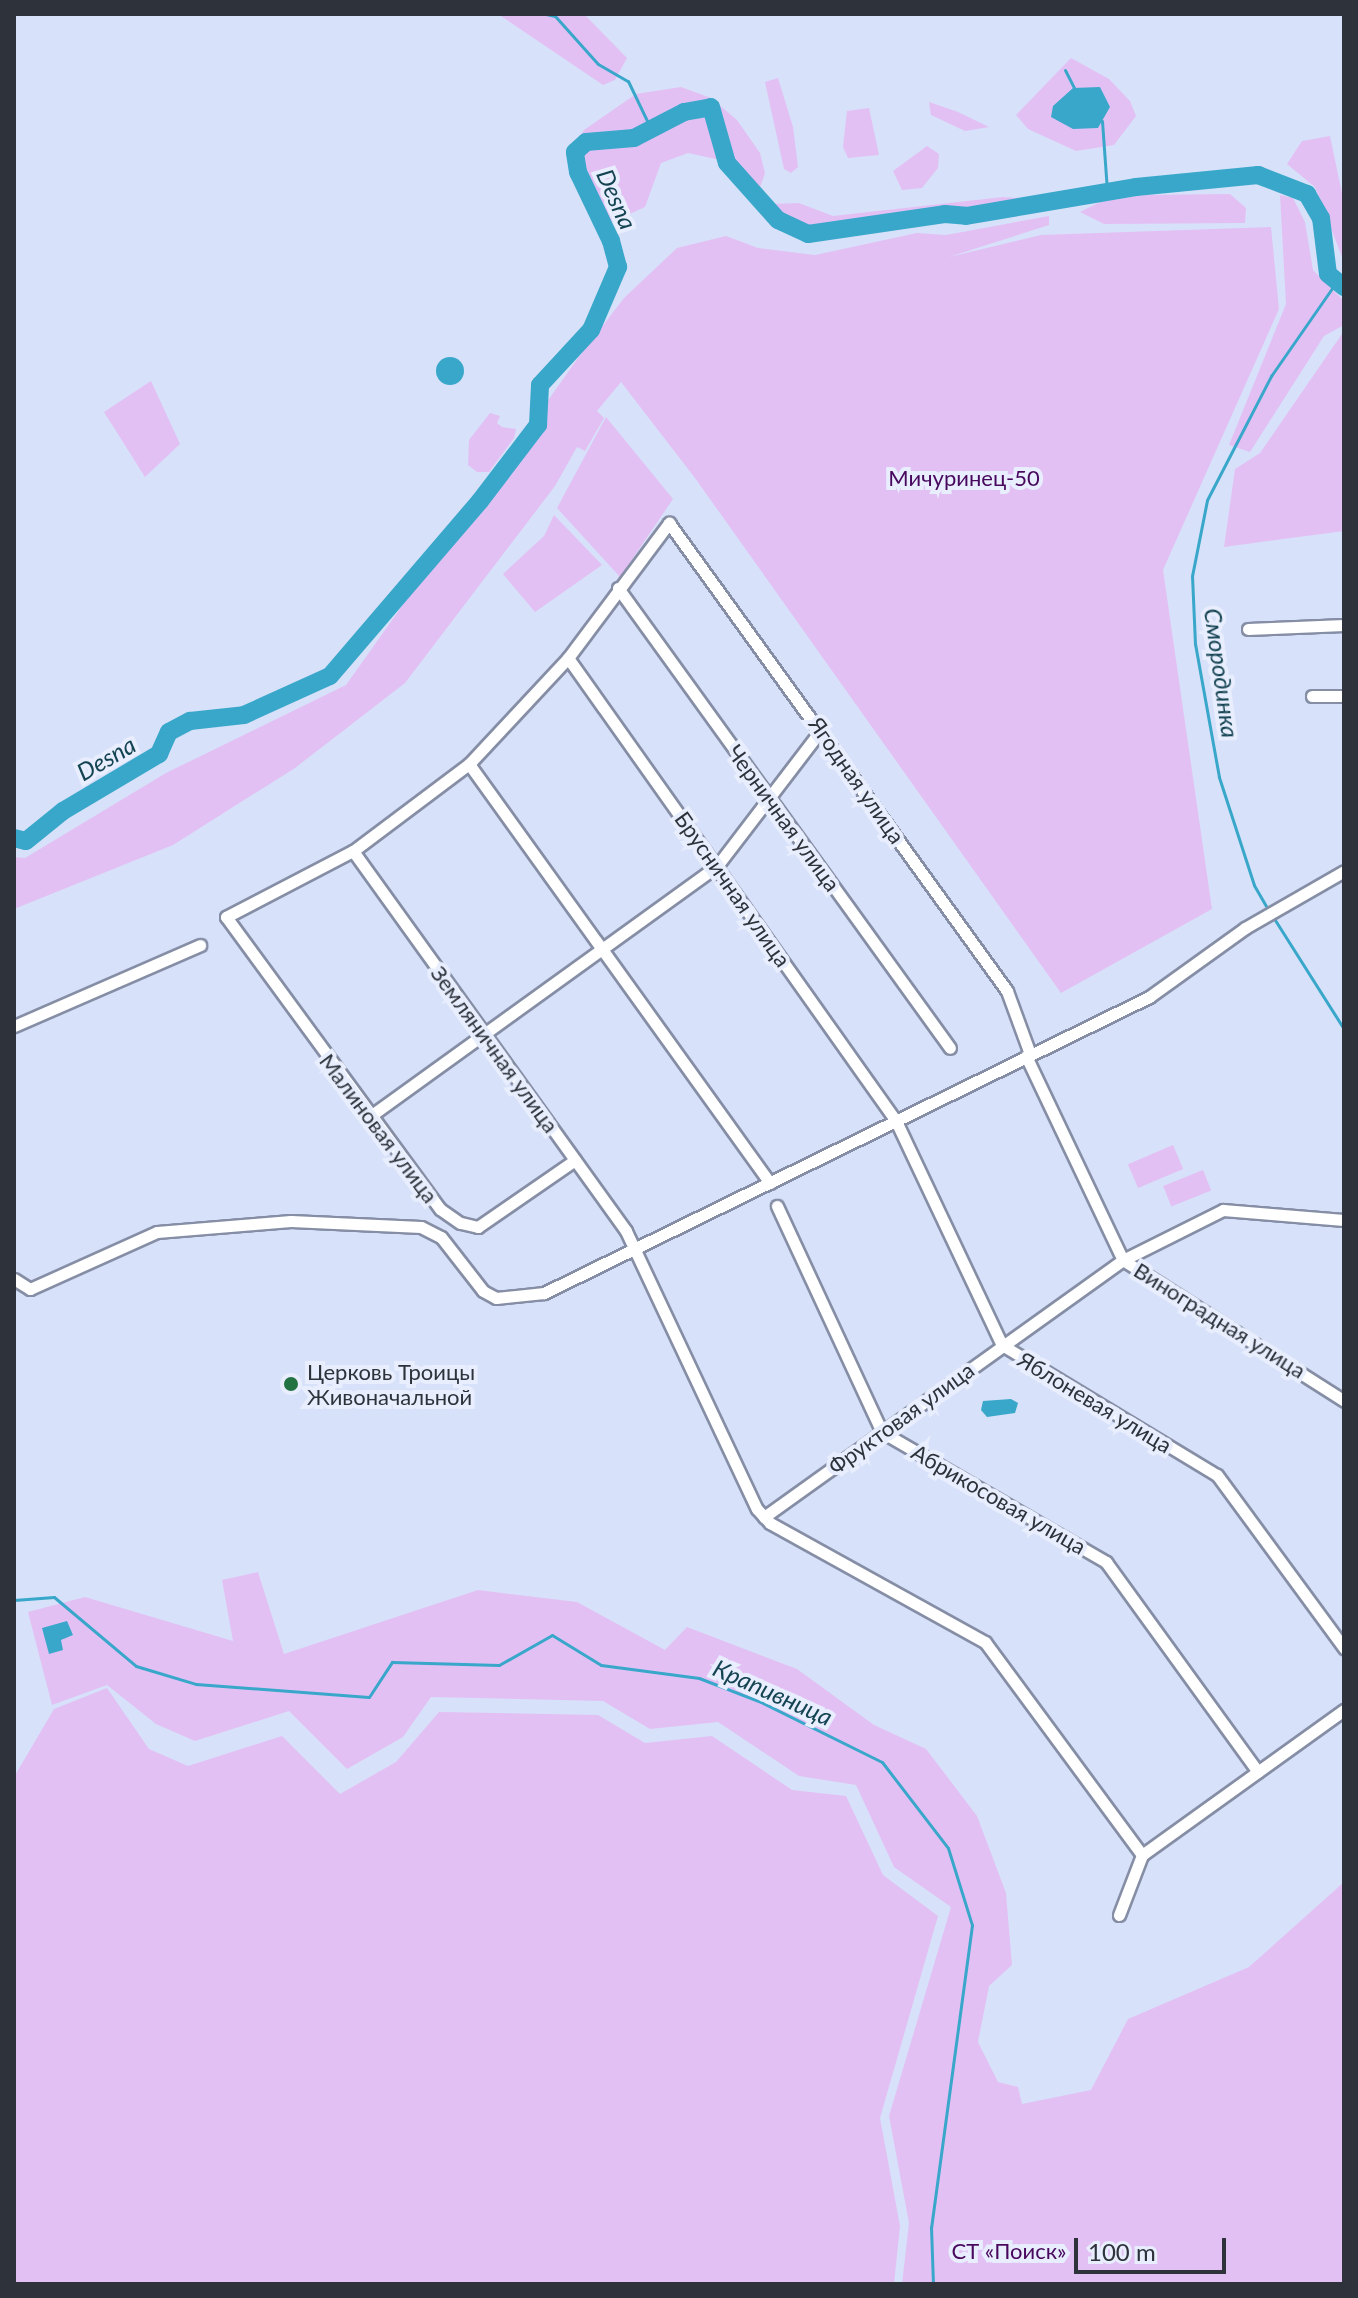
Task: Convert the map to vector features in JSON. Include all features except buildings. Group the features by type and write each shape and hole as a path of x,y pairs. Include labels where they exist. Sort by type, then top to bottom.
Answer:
{"street":[{"name":"Ягодная улица","path":"618,588 662,527 669,523 678,529 1007,991 1028,1055"},
{"path":"353,851 469,764 568,658 618,588"},
{"name":"Черничная улица","path":"618,588 950,1048"},
{"path":"1248,629 1344,625"},
{"name":"Брусничная улица","path":"568,658 896,1121"},
{"path":"1312,696 1344,696"},
{"path":"369,1117 717,866 821,730"},
{"path":"469,764 770,1183"},
{"name":"Малиновая улица","path":"353,851 226,917 369,1117 440,1209 460,1223 478,1227 575,1160"},
{"name":"Земляничная улица","path":"353,851 575,1160 634,1249"},
{"path":"14,1279 30,1289 157,1232 204,1225 291,1221 421,1227 441,1237 483,1291 496,1298 523,1299 634,1249 1149,997 1245,928 1344,871"},
{"path":"14,1026 200,945"},
{"name":"Виноградная улица","path":"1028,1055 1123,1260 1344,1401"},
{"name":"Яблоневая улица","path":"896,1121 1002,1345 1217,1475 1344,1648"},
{"path":"777,1206 882,1432"},
{"name":"Фруктовая улица","path":"764,1517 1123,1260 1223,1210 1344,1220"},
{"path":"634,1249 736,1470 764,1517 985,1642 1142,1855"},
{"name":"Абрикосовая улица","path":"882,1432 1106,1562 1258,1772"},
{"path":"1119,1915 1142,1855 1344,1710"}],"green space":[{"path":"498,14 584,14 627,58 615,80 603,85"},
{"path":"1071,58 1109,79 1130,101 1136,116 1114,145 1076,151 1028,129 1016,115"},
{"path":"778,78 793,127 798,167 791,173 784,169 765,82"},
{"path":"681,87 711,98 737,120 760,153 765,173 758,193 730,162 688,153 661,163 645,207 610,223 582,171 576,143 584,130 636,94"},
{"path":"929,102 989,127 965,131 931,115"},
{"path":"869,108 879,155 848,158 843,147 847,111"},
{"path":"1330,136 1344,203 1344,262 1315,187 1287,164 1302,141"},
{"path":"927,146 939,154 938,168 922,188 902,190 893,171"},
{"path":"1230,194 1246,208 1245,223 1104,224 1080,212 1100,202 1144,195"},
{"path":"1280,195 1293,198 1305,222 1313,270 1344,301 1344,325 1324,336 1250,452 1229,445 1286,304"},
{"path":"1003,197 1034,199 1041,208 944,210 808,232 782,219 772,204 799,203 833,216"},
{"name":"Мичуринец-50","path":"1049,216 1049,225 949,257 1041,235 1271,227 1279,309 1163,570 1212,909 1061,993 695,478 621,382 597,411 604,418 585,451 577,447 555,486 405,683 295,768 173,845 14,909 14,857 25,858 166,773 346,685 578,358 624,298 677,248 726,236 758,248 815,255 917,233 946,235"},
{"path":"1344,331 1344,531 1224,547 1235,469 1260,453"},
{"path":"151,381 180,444 145,477 104,412"},
{"path":"490,413 500,416 497,423 502,427 516,429 514,438 489,472 477,472 468,465 469,440"},
{"path":"606,417 673,499 620,577 557,508"},
{"path":"554,515 602,565 535,612 503,574 544,536"},
{"path":"1173,1145 1183,1169 1138,1188 1128,1164"},
{"path":"1203,1170 1211,1190 1171,1207 1163,1186"},
{"name":"СТ «Поиск»","path":"258,1572 284,1654 478,1590 577,1602 665,1650 687,1627 797,1669 874,1725 926,1749 977,1816 1006,1893 1012,1965 989,1986 978,2042 998,2082 1018,2087 1022,2104 1091,2090 1128,2019 1249,1967 1344,1882 1344,2284 902,2284 909,2223 889,2116 951,1907 894,1867 856,1785 799,1776 718,1722 650,1729 603,1701 431,1697 403,1737 347,1769 289,1711 195,1741 156,1724 107,1685 52,1705 28,1612 85,1597 233,1641 222,1580"},
{"path":"107,1688 149,1749 188,1766 282,1736 340,1794 396,1762 439,1712 598,1715 645,1743 712,1736 792,1790 846,1796 883,1875 938,1916 880,2118 900,2226 894,2284 14,2284 14,1777 54,1709"}],"water":[{"path":"1100,87 1110,107 1098,128 1073,129 1051,117 1053,106 1073,88"},
{"path":"450,357 460,361 464,371 460,381 450,385 440,381 436,371 440,361"},
{"path":"1011,1399 1018,1403 1015,1413 987,1417 981,1410 983,1401"},
{"path":"67,1621 73,1635 61,1640 63,1650 49,1654 42,1628"}],"waterway":[{"path":"546,14 555,16 598,64 628,81 651,129"},
{"path":"1065,70 1074,88"},
{"name":"Desna","path":"14,838 26,841 63,811 159,754 169,732 190,721 244,715 330,676 480,501 538,425 540,385 591,330 618,267 611,241 578,172 575,152 586,142 634,138 684,112 711,107 727,163 778,220 808,234 945,214 966,216 1136,187 1258,175 1307,194 1321,218 1328,274 1344,287"},
{"path":"1102,121 1107,191"},
{"name":"Смородинка","path":"1266,906 1254,885 1219,777 1195,644 1192,576 1207,500 1271,376 1337,281"},
{"name":"Смородинка","path":"1275,920 1344,1029"},
{"name":"Крапивница","path":"14,1600 54,1597 136,1666 196,1684 369,1697 392,1662 499,1665 552,1635 601,1665 699,1678 761,1702 882,1762 948,1848 972,1925 931,2227 933,2284"}],"place":[{"name":"Церковь Троицы Живоначальной","path":"291,1384"}]}
